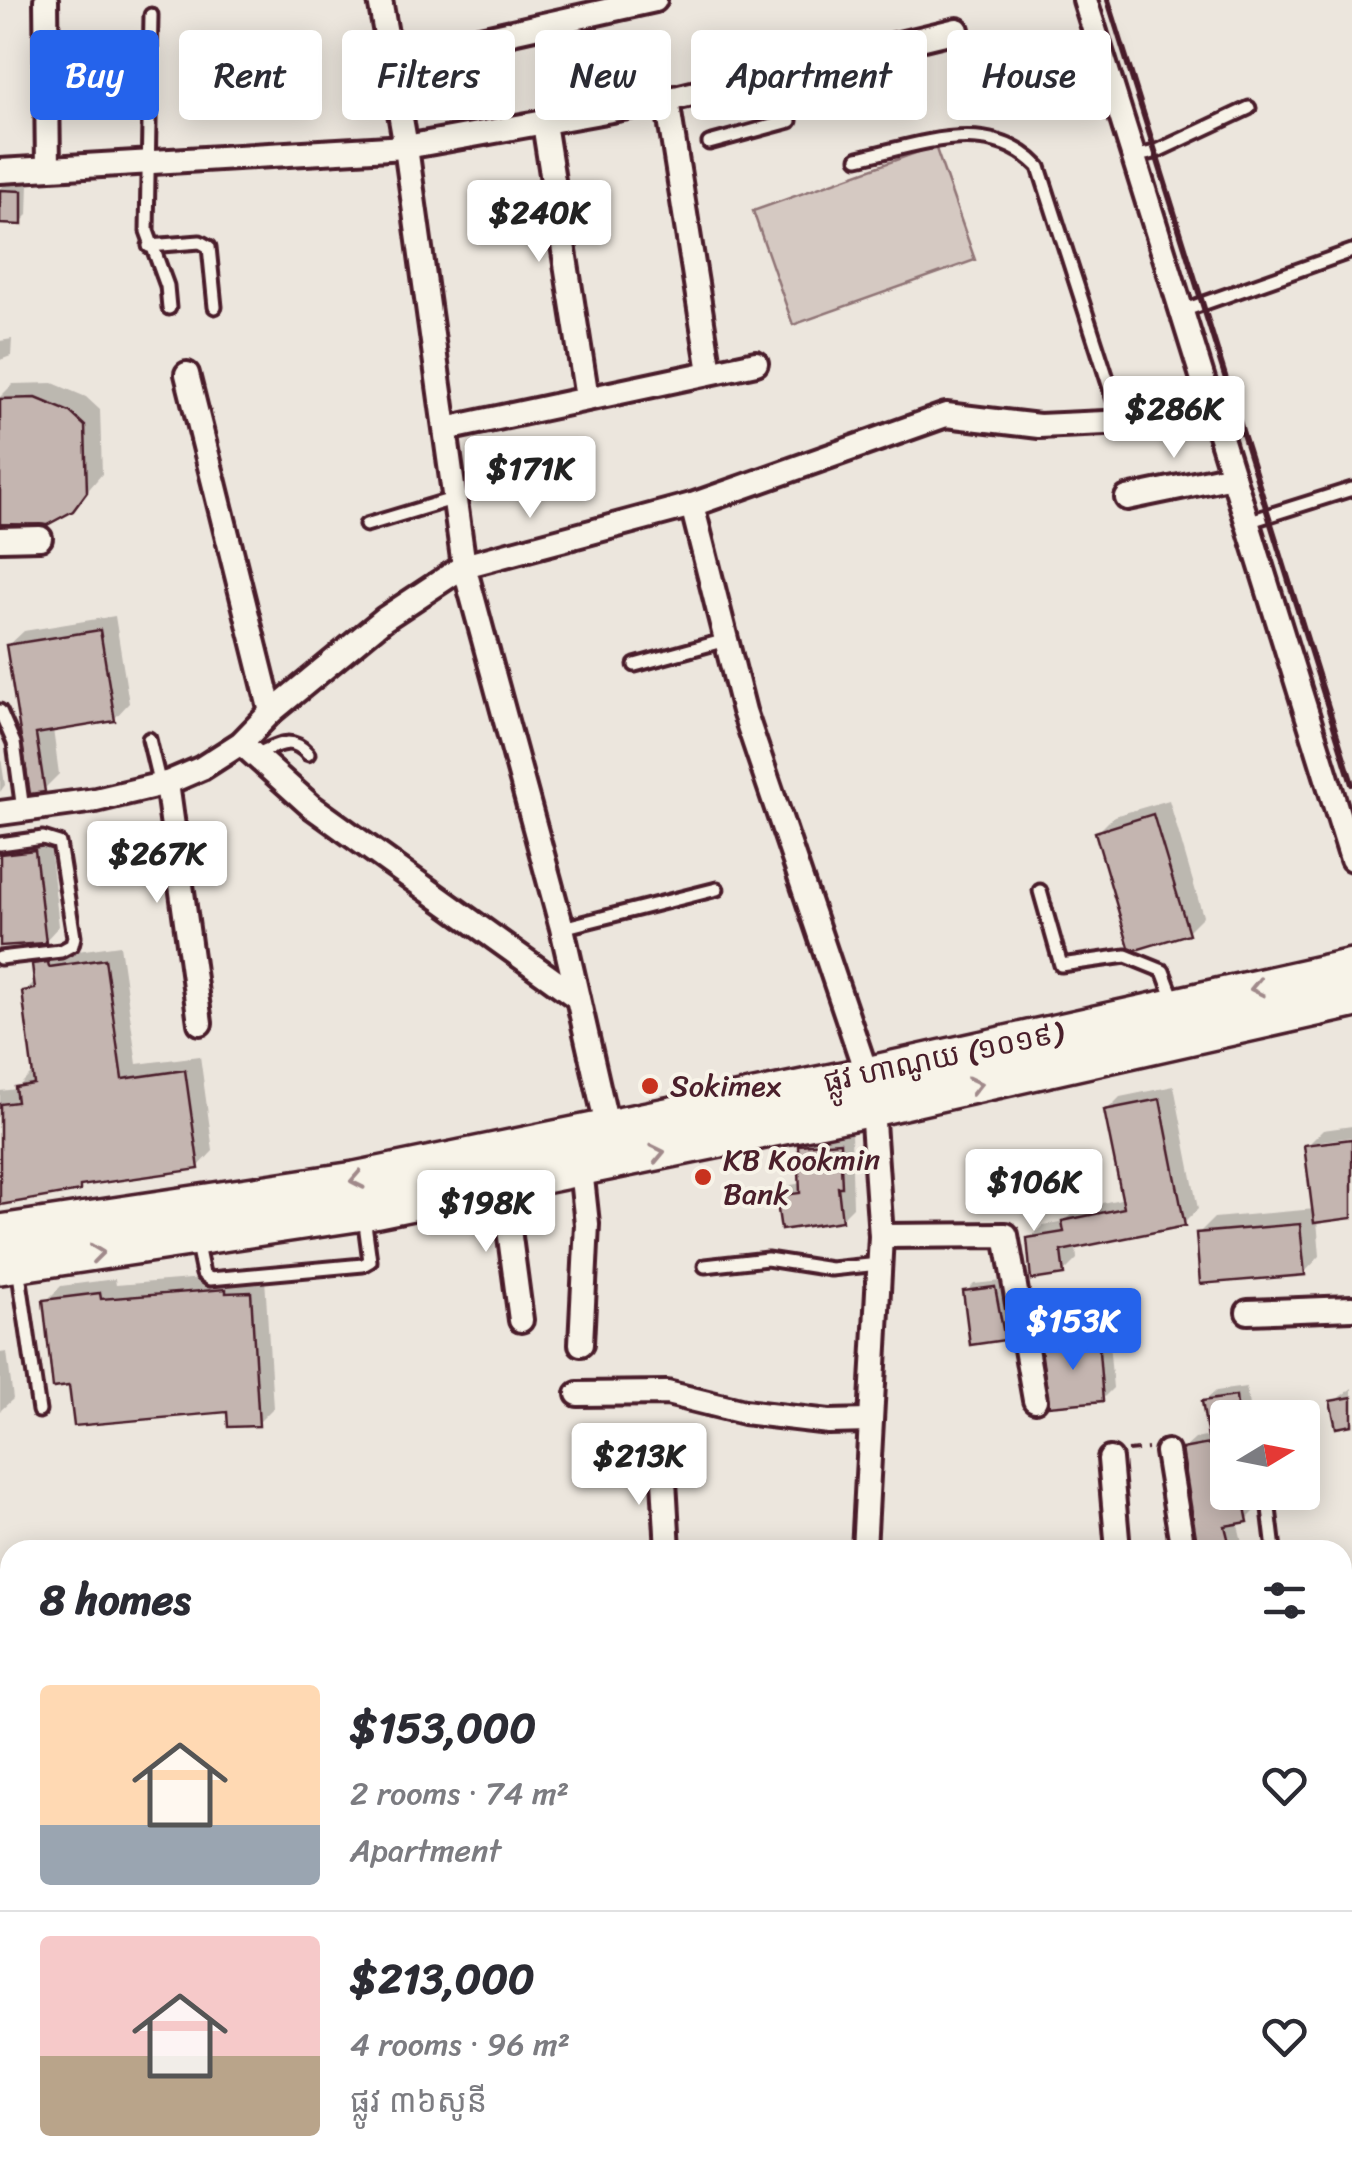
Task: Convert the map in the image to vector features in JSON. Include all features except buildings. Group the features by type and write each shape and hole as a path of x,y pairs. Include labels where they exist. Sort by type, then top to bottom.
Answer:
{"main road":[{"name":"ផ្លូវ ហាណូយ (១០១៩)","path":"869,1091 1176,1006 1352,967"},
{"name":"ផ្លូវ ហាណូយ (១០១៩)","path":"6,1254 196,1240 364,1212 503,1184 601,1153 869,1091 1352,1000"},
{"name":"ផ្លូវ ហាណូយ (១០១៩)","path":"6,1254 241,1200 601,1153"}],"street":[{"path":"46,0 48,168"},
{"path":"380,0 385,30"},
{"path":"515,35 655,0"},
{"path":"1084,0 1352,859"},
{"path":"401,120 464,566 562,928 578,998 601,1153 587,1224 580,1344"},
{"path":"0,170 406,147 560,120"},
{"path":"670,120 710,372"},
{"path":"544,123 587,398"},
{"path":"446,429 756,364"},
{"path":"187,374 272,712"},
{"path":"12,811 96,800 163,784 248,749 272,712 384,619 464,566 692,504 946,415 1038,426 1215,418"},
{"path":"1127,498 1233,476"},
{"path":"692,504 726,640 784,837 869,1091 880,1236 864,1540"},
{"path":"0,539 40,538"},
{"path":"248,749 311,806 578,998"},
{"path":"163,784 200,1023"},
{"path":"503,1184 521,1320"},
{"path":"880,1236 1006,1234 1035,1400"},
{"path":"1248,1312 1352,1308"},
{"path":"578,1394 667,1393 744,1412 829,1422 869,1421"},
{"path":"1168,1452 1182,1540"},
{"path":"1110,1459 1117,1540"},
{"path":"663,1463 667,1540"}],"lane":[{"path":"152,15 147,162 149,246 162,272 169,308"},
{"path":"1133,157 1155,152 1249,108"},
{"path":"710,143 790,120"},
{"path":"858,158 960,136 1003,140 1023,150 1039,167 1122,422"},
{"path":"149,246 200,242 209,247 215,307"},
{"path":"1180,312 1352,251"},
{"path":"1247,522 1352,489"},
{"path":"366,525 456,498"},
{"path":"635,665 726,640"},
{"path":"0,711 14,743 12,811"},
{"path":"150,739 163,784"},
{"path":"248,749 288,741 297,742 308,754"},
{"path":"0,844 43,838 59,843 74,937 72,945 61,951 0,958"},
{"path":"562,928 717,889"},
{"path":"1040,891 1061,965 1131,957 1163,972 1176,1006"},
{"path":"196,1240 203,1274 210,1279 363,1265 370,1260 364,1212"},
{"path":"6,1254 39,1411"},
{"path":"706,1266 767,1258 831,1269 878,1264"},
{"path":"1268,1510 1273,1540"}],"path":[{"path":"1110,1459 1128,1450 1168,1452"}],"shaded area":[{"path":"935,146 975,260 793,325 753,211"}],"railway":[{"path":"1108,0 1352,784"}],"place":[{"name":"Sokimex","path":"650,1086"},
{"name":"KB Kookmin Bank","path":"703,1177"}]}
